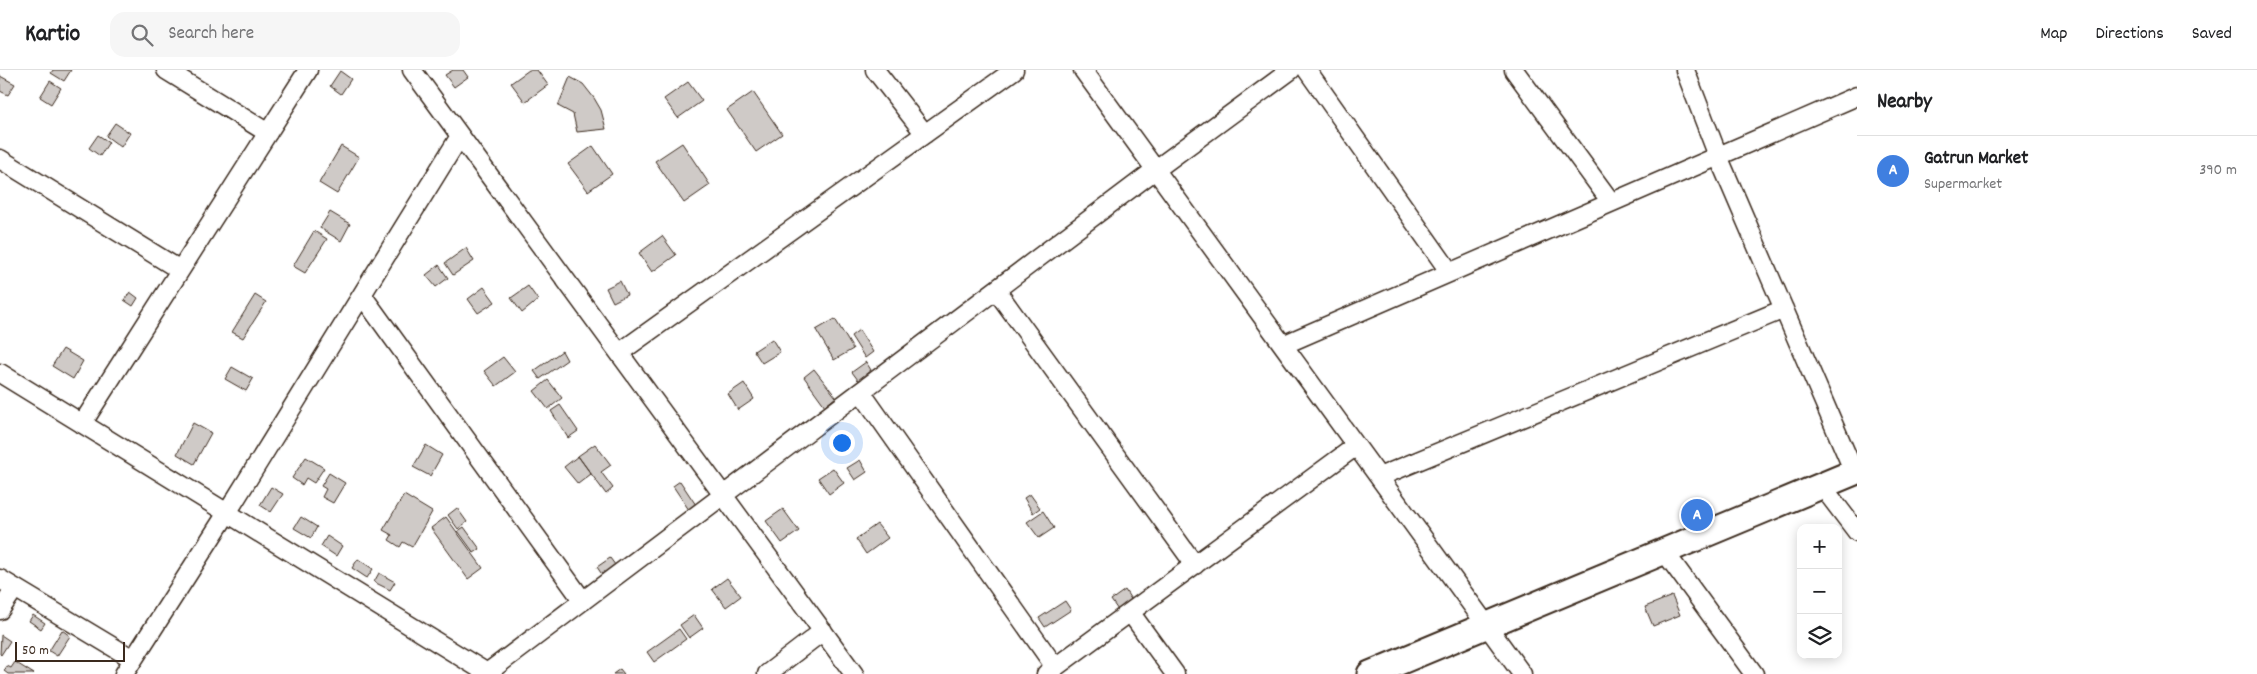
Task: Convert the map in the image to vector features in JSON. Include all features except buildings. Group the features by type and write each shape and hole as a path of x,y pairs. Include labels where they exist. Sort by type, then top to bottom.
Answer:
{"street":[{"path":"166,70 268,133"},
{"path":"82,424 308,70"},
{"path":"412,70 854,674"},
{"path":"875,70 925,134"},
{"path":"619,353 1014,70"},
{"path":"1083,70 1522,674"},
{"path":"0,373 487,674 1291,70"},
{"path":"1308,70 1450,271"},
{"path":"1514,70 1611,202"},
{"path":"1370,674 1856,472 1718,156 1685,70"},
{"path":"1283,344 1857,96"},
{"path":"0,610 7,583 128,666 227,513 460,136"},
{"path":"0,159 180,270"},
{"path":"996,290 1195,565"},
{"path":"362,295 583,601"},
{"path":"1379,477 1784,309"},
{"path":"861,392 1050,671 1356,446"},
{"path":"1822,486 1857,532"},
{"path":"1664,551 1754,674"},
{"path":"1130,612 1175,674"},
{"path":"767,674 823,632"}],"place":[{"name":"Gatrun Market","path":"1697,515"}]}
